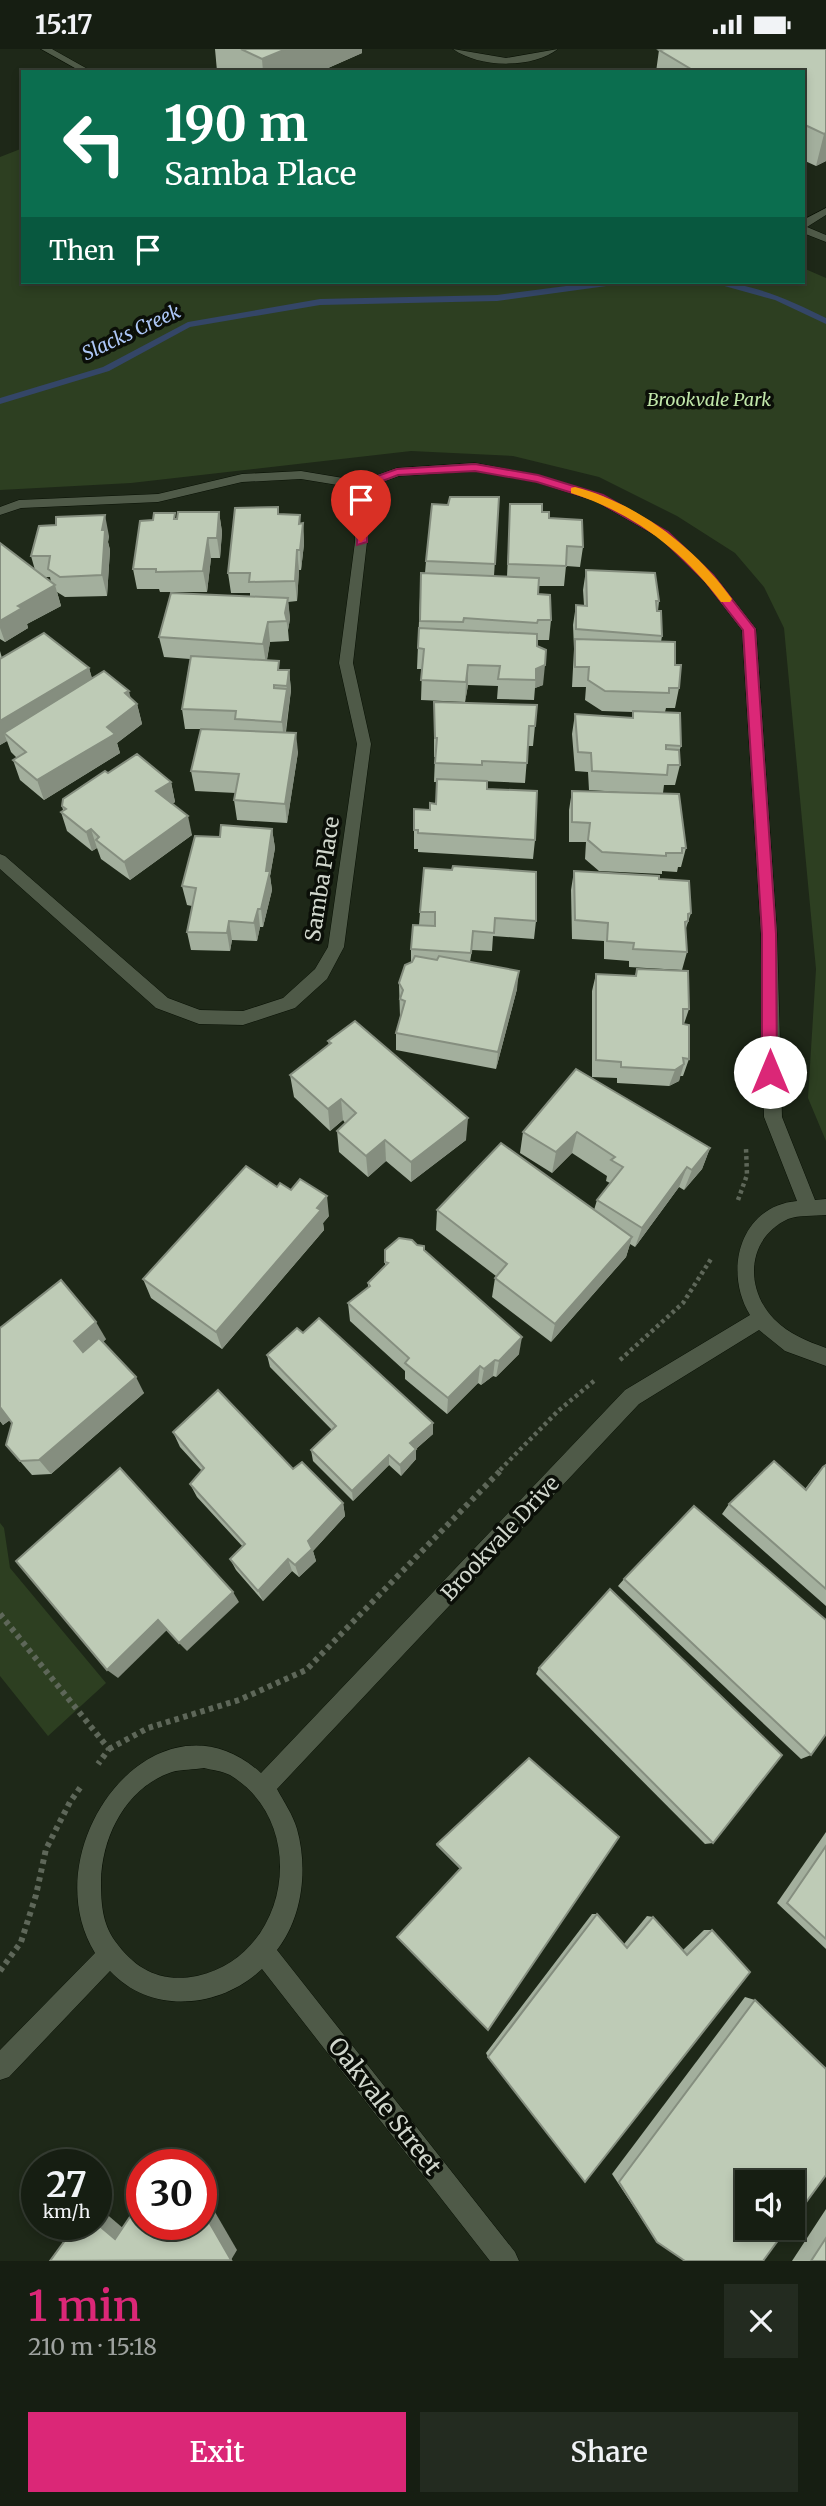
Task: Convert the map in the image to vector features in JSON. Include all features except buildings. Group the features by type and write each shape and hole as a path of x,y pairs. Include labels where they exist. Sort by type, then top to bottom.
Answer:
{"street":[{"path":"45,49 85,70"},
{"path":"457,49 475,56 512,60 534,57 554,49"},
{"path":"512,60 523,70"},
{"path":"805,226 826,211"},
{"path":"805,228 826,239"},
{"path":"0,511 19,504 158,498 242,478 300,475 362,485 397,472 475,467 538,479 599,498 664,535 709,578 749,629 769,934 773,1117 817,1207 782,1212 762,1226 748,1245 743,1269 747,1295 760,1319 783,1340 811,1355 826,1357"},
{"name":"Samba Place","path":"0,860 162,1003 199,1017 243,1019 289,1003 321,974 336,947 364,744 346,663 361,542 362,485"},
{"name":"Brookvale Drive","path":"264,1787 632,1397 760,1319"},
{"path":"204,1757 237,1766 264,1787 282,1814 292,1847 293,1883 283,1919 263,1951 235,1976 201,1990 166,1991 135,1979 109,1955 92,1920 87,1881 94,1842 112,1805 138,1779 170,1762 204,1757"},
{"name":"Oakvale Street","path":"263,1951 506,2261"},
{"path":"0,2068 109,1955"}],"path":[{"path":"733,1207 746,1185 749,1164 744,1140"},
{"path":"612,1366 676,1314 702,1279 712,1255"},
{"path":"93,1770 109,1749 134,1733 170,1718 215,1708 264,1691 306,1669 558,1411 601,1375"},
{"path":"0,1614 109,1749"},
{"path":"0,1971 21,1942 36,1895 46,1849 69,1802 85,1781"}],"green space":[{"name":"Brookvale Park","path":"21,149 21,284 805,284 805,269 826,278 826,1141 808,1098 816,969 784,628 764,587 735,553 677,516 599,477 513,456 411,451 131,483 0,490 0,157"},
{"path":"0,1523 4,1528 10,1568 106,1683 48,1736 0,1676"}],"waterway":[{"name":"Slacks Creek","path":"0,401 106,369 188,325 320,302 497,298 599,284"},
{"name":"Slacks Creek","path":"722,284 778,298 826,321"}],"slow traffic":[{"path":"575,490 599,498 664,535 709,578 726,599"}],"route":[{"path":"361,542 362,485 397,472 475,467 538,479 599,498 664,535 709,578 749,629 769,934 770,1072"}]}
